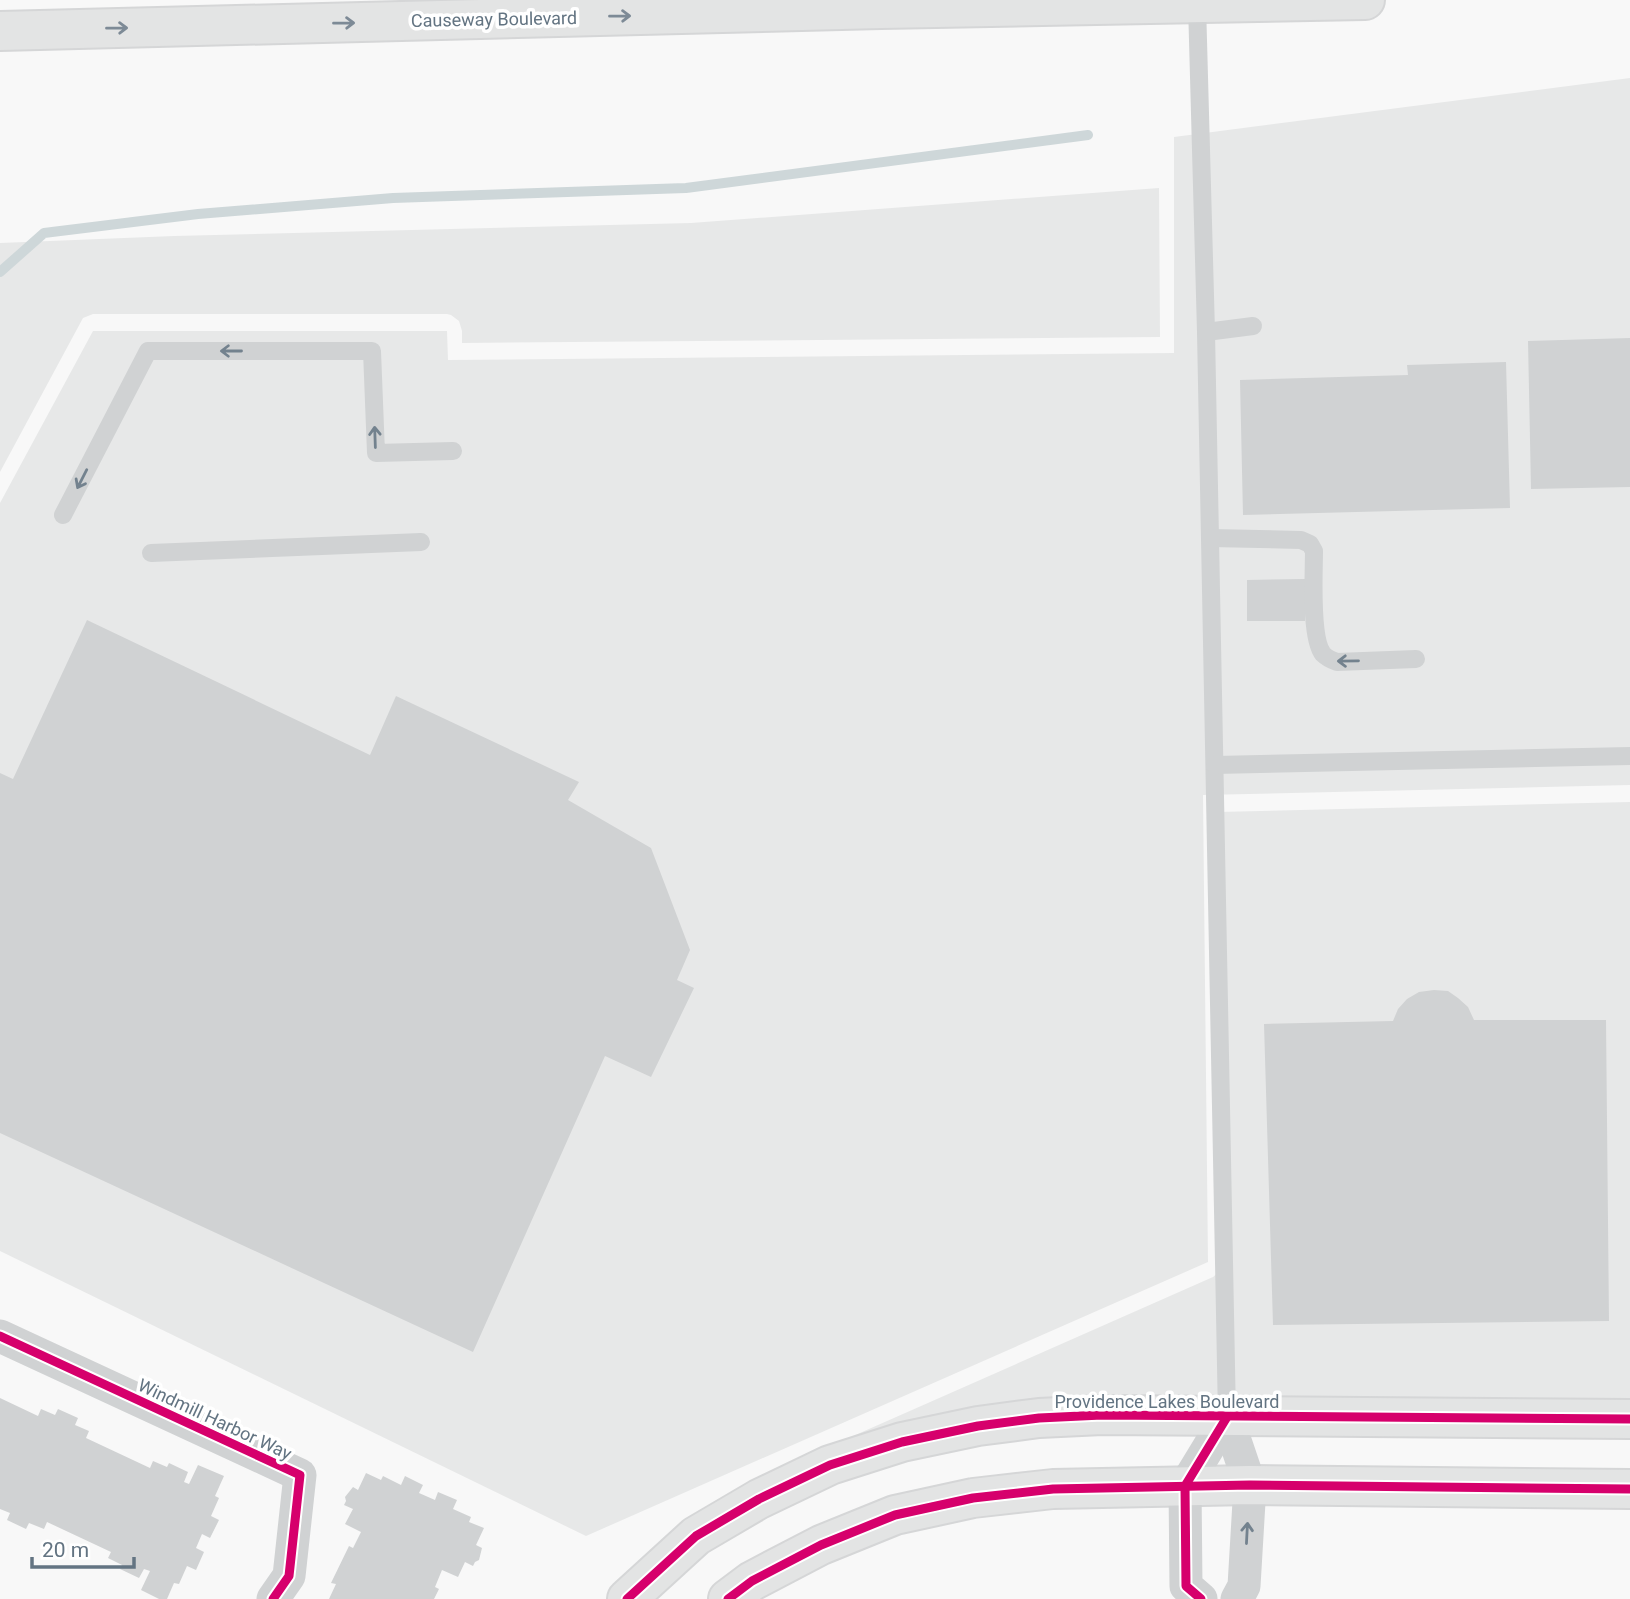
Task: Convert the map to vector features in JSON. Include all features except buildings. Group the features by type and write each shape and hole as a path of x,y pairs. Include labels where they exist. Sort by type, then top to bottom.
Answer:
{"street":[{"name":"Causeway Boulevard","path":"0,31 1365,0"},
{"name":"Windmill Harbor Way","path":"0,1336 299,1475 289,1576 273,1599"},
{"name":"Providence Lakes Boulevard","path":"627,1599 696,1536 759,1499 830,1465 902,1442 978,1426 1039,1418 1102,1415 1630,1419"},
{"path":"1227,1416 1250,1485 1244,1586 1237,1599"},
{"path":"1201,1599 1186,1586 1185,1486 1227,1416"},
{"path":"729,1599 752,1581 821,1545 895,1516 973,1497 1052,1489 1250,1485 1630,1489"}],"lane":[{"path":"1198,4 1227,1416"},
{"path":"1206,332 1253,326"},
{"path":"63,515 148,351 372,351 376,453 453,451"},
{"path":"1210,538 1301,540 1310,544 1314,551 1315,632 1321,652 1337,662 1416,659"},
{"path":"151,552 421,542"},
{"path":"1215,765 1630,756"}],"shaded area":[{"path":"1630,78 1630,785 1203,795 1208,1262 586,1536 0,1251 0,503 93,331 447,331 448,360 1174,353 1174,137"},
{"path":"1159,188 1160,337 462,343 459,321 447,314 93,314 83,318 0,472 0,243 691,223"},
{"path":"1630,802 1630,1399 1103,1395 1038,1398 975,1406 899,1423 844,1440 1213,1277 1220,1271 1217,812"}],"waterway":[{"path":"0,272 44,233 198,214 393,198 686,188 1088,135"}],"cycle path":[{"path":"0,1336 300,1475 289,1576 273,1599"},
{"path":"627,1599 696,1536 759,1499 830,1465 902,1442 978,1426 1039,1418 1102,1415 1630,1419"},
{"path":"1201,1599 1186,1586 1185,1486 1227,1417"},
{"path":"728,1599 752,1581 821,1545 895,1515 973,1498 1053,1489 1250,1485 1630,1489"}]}
